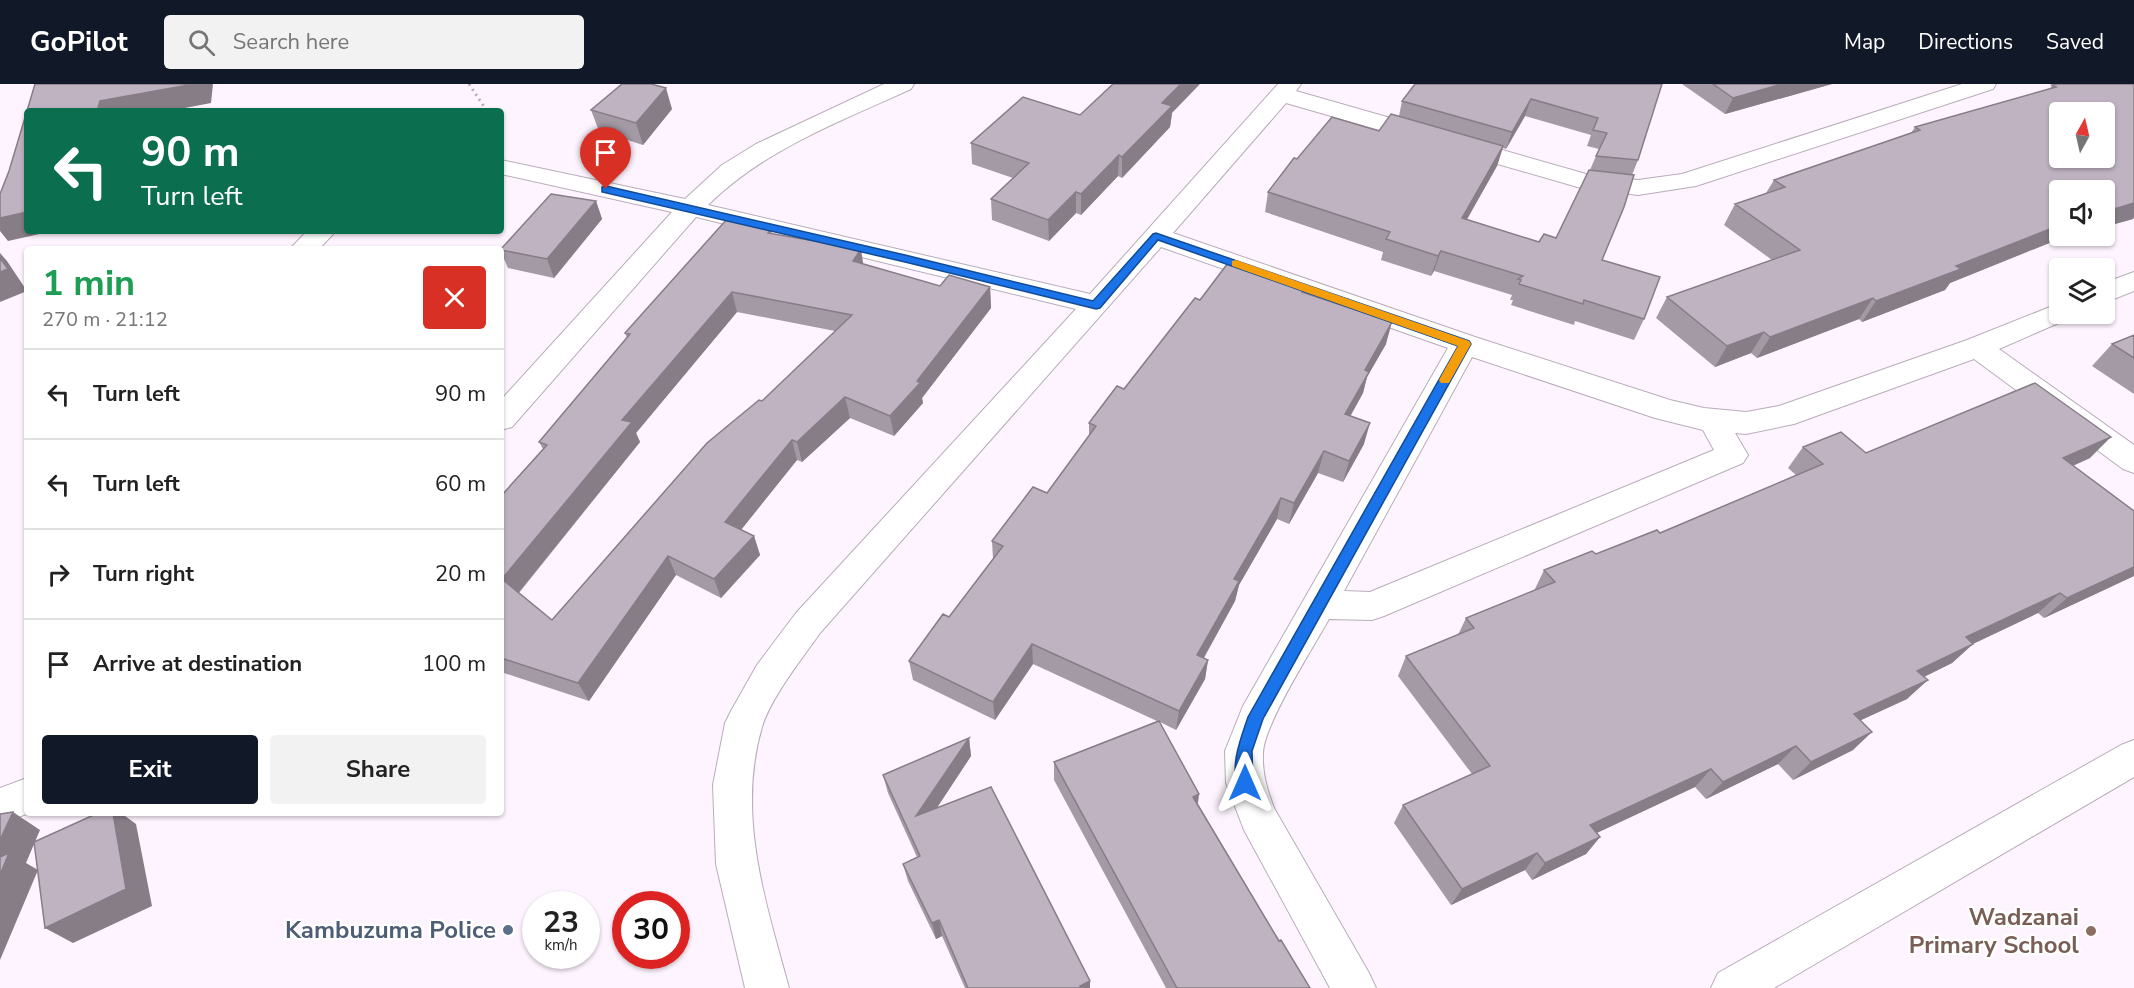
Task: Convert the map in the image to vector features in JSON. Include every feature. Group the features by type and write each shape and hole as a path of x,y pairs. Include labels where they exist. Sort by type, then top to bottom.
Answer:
{"street":[{"path":"504,416 690,208 722,178 755,155 903,84"},
{"path":"767,988 736,864 732,785 744,723 770,676 808,623 1096,305 1285,89 1590,183 1624,189 1654,188 1687,181 1985,84"},
{"path":"504,167 690,208 1096,305"},
{"path":"306,246 320,234"},
{"path":"1156,236 1465,344 1666,410 1713,420 1746,423 1783,416 1977,347 2049,317"},
{"path":"2115,289 2134,281"},
{"path":"1354,988 1257,817 1245,783 1245,751 1256,717 1465,344"},
{"path":"1977,347 2134,461"},
{"path":"1318,605 1372,606 1732,455 1713,420"},
{"path":"1732,988 2134,757"},
{"path":"0,806 24,797"}],"path":[{"path":"469,84 485,108"}],"building":[{"path":"35,84 194,84 100,101 98,108 28,108"},
{"path":"622,84 651,84 666,88 636,123 591,110"},
{"path":"1113,84 1181,84 1162,103 1172,106 1122,157 1119,155 1081,194 1076,192 1048,220 991,199 1029,163 971,143 1023,97 1080,115"},
{"path":"1415,84 1662,84 1638,160 1596,156 1607,133 1593,130 1598,118 1531,99 1512,132 1402,101"},
{"path":"1713,84 1782,84 1733,98"},
{"path":"2134,84 2134,203 2115,209 2115,180 2049,180 2049,229 1956,266 1961,269 1876,301 1873,298 1770,337 1764,332 1727,346 1667,297 1800,250 1735,204 1785,187 1774,180 1920,130 1915,127 2056,87 2052,85"},
{"path":"1391,114 1503,146 1462,218 1539,242 1544,234 1556,238 1589,170 1634,175 1624,207 1602,260 1660,277 1644,319 1584,300 1583,304 1519,284 1521,280 1518,279 1523,276 1441,251 1438,256 1386,239 1390,232 1268,192 1294,158 1297,159 1332,117 1379,131"},
{"path":"24,121 24,213 0,218 0,194"},
{"path":"551,194 596,201 547,259 504,251 504,246"},
{"path":"727,219 771,229 768,233 861,249 853,261 940,286 949,275 990,287 917,381 920,383 890,416 845,397 797,442 792,440 725,522 754,536 714,579 668,556 578,683 504,659 504,581 552,620 707,443 759,400 762,401 852,315 732,292 622,420 632,422 504,577 504,493 547,445 539,442 630,334 625,333"},
{"path":"0,258 8,269 0,272"},
{"path":"1228,263 1305,288 1302,292 1392,322 1365,370 1369,372 1345,414 1370,423 1349,461 1324,451 1294,503 1281,498 1234,579 1239,581 1197,655 1208,660 1179,711 1032,644 993,702 909,661 943,614 949,617 1003,546 992,541 1033,487 1047,493 1096,426 1089,423 1117,386 1124,389 1195,298 1200,300"},
{"path":"2134,335 2134,358 2112,344"},
{"path":"2035,383 2111,437 2063,458 2134,511 2134,567 2067,598 2060,593 1966,637 1973,644 1917,671 1928,680 1854,714 1872,732 1811,762 1796,746 1723,782 1711,769 1590,825 1600,837 1545,863 1537,853 1462,889 1403,805 1490,766 1406,656 1474,628 1466,618 1555,582 1544,570 1592,551 1596,554 1657,530 1660,533 1823,464 1803,447 1841,432 1866,453"},
{"path":"1159,721 1199,794 1193,797 1279,941 1281,940 1310,988 1177,988 1054,762"},
{"path":"969,738 916,816 991,787 1090,981 1080,986 1081,988 968,988 939,920 932,923 903,864 920,856 883,775"},
{"path":"13,812 0,840 0,814"},
{"path":"91,816 114,816 126,889 45,928 34,842"},
{"path":"9,853 0,875 0,857"}],"slow traffic":[{"path":"1236,264 1465,344 1445,380"}],"place":[{"name":"Kambuzuma Police","path":"508,930"},
{"name":"Wadzanai Primary School","path":"2091,931"}],"route":[{"path":"606,189 1096,305 1156,236 1465,344 1256,717 1245,751 1245,783"}]}
